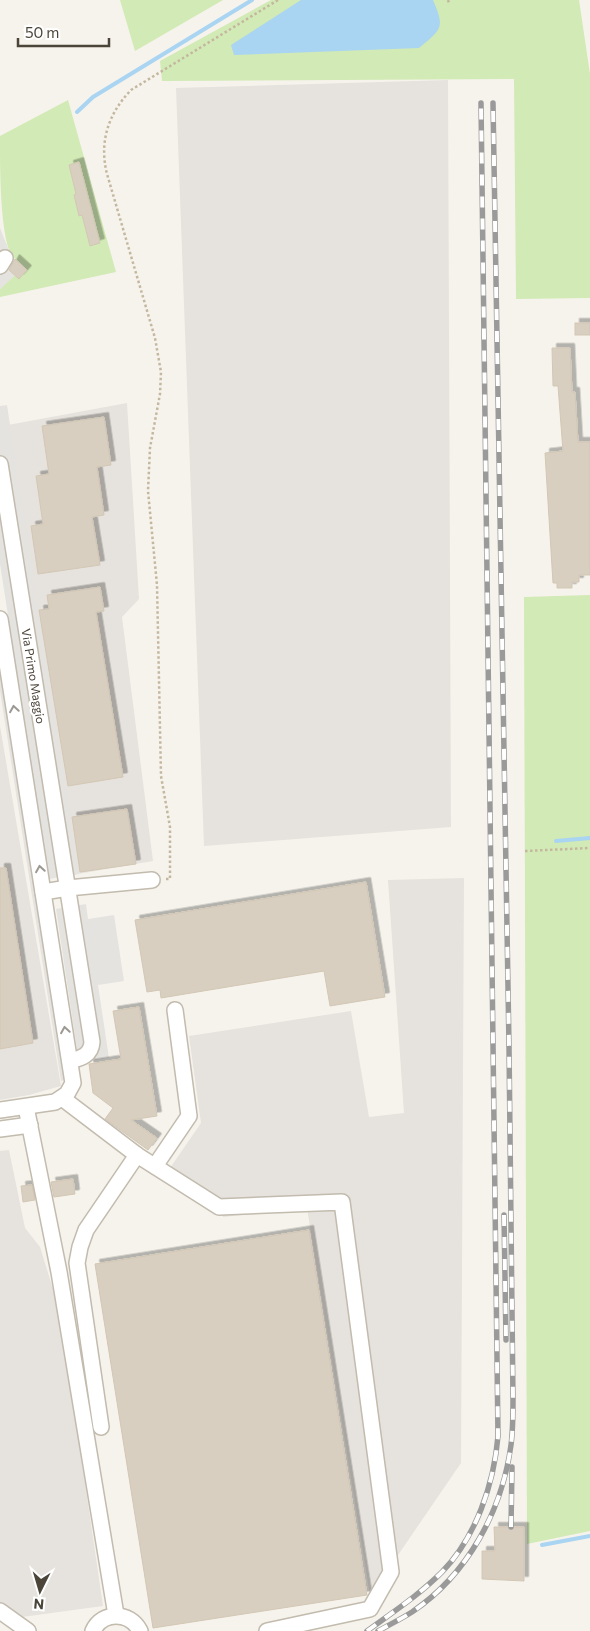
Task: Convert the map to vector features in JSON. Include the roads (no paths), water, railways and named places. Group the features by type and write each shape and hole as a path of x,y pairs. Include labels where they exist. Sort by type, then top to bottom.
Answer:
{"street":[{"name":"Via Primo Maggio","path":"0,464 92,1044 91,1050 86,1055 70,1061"},
{"name":"Via Primo Maggio","path":"0,619 73,1082 69,1091 62,1098"},
{"path":"43,892 152,880"},
{"path":"155,1166 189,1116 175,1010"},
{"path":"0,1110 55,1102 62,1098 138,1155 219,1208 342,1202 391,1572 370,1610 267,1631"},
{"path":"26,1106 59,1272 116,1615"},
{"path":"0,1129 30,1125"},
{"path":"101,1427 77,1264 86,1230 138,1155"},
{"path":"0,1611 28,1631"},
{"path":"93,1631 104,1618 116,1615 129,1618 140,1631"}],"water":[{"path":"301,0 433,0 440,22 437,32 419,48 234,55 231,45"}],"waterway":[{"path":"77,112 93,97 252,0"},
{"path":"556,841 590,838"},
{"path":"542,1545 590,1536"}],"railway":[{"path":"367,1631 406,1603 442,1572 465,1543 474,1526 487,1491 496,1454 498,1436 481,103"},
{"path":"378,1631 412,1612 432,1597 466,1560 479,1539 500,1494 512,1434 509,1046 493,103"},
{"path":"504,1215 506,1340"},
{"path":"511,1527 512,1467"}]}
